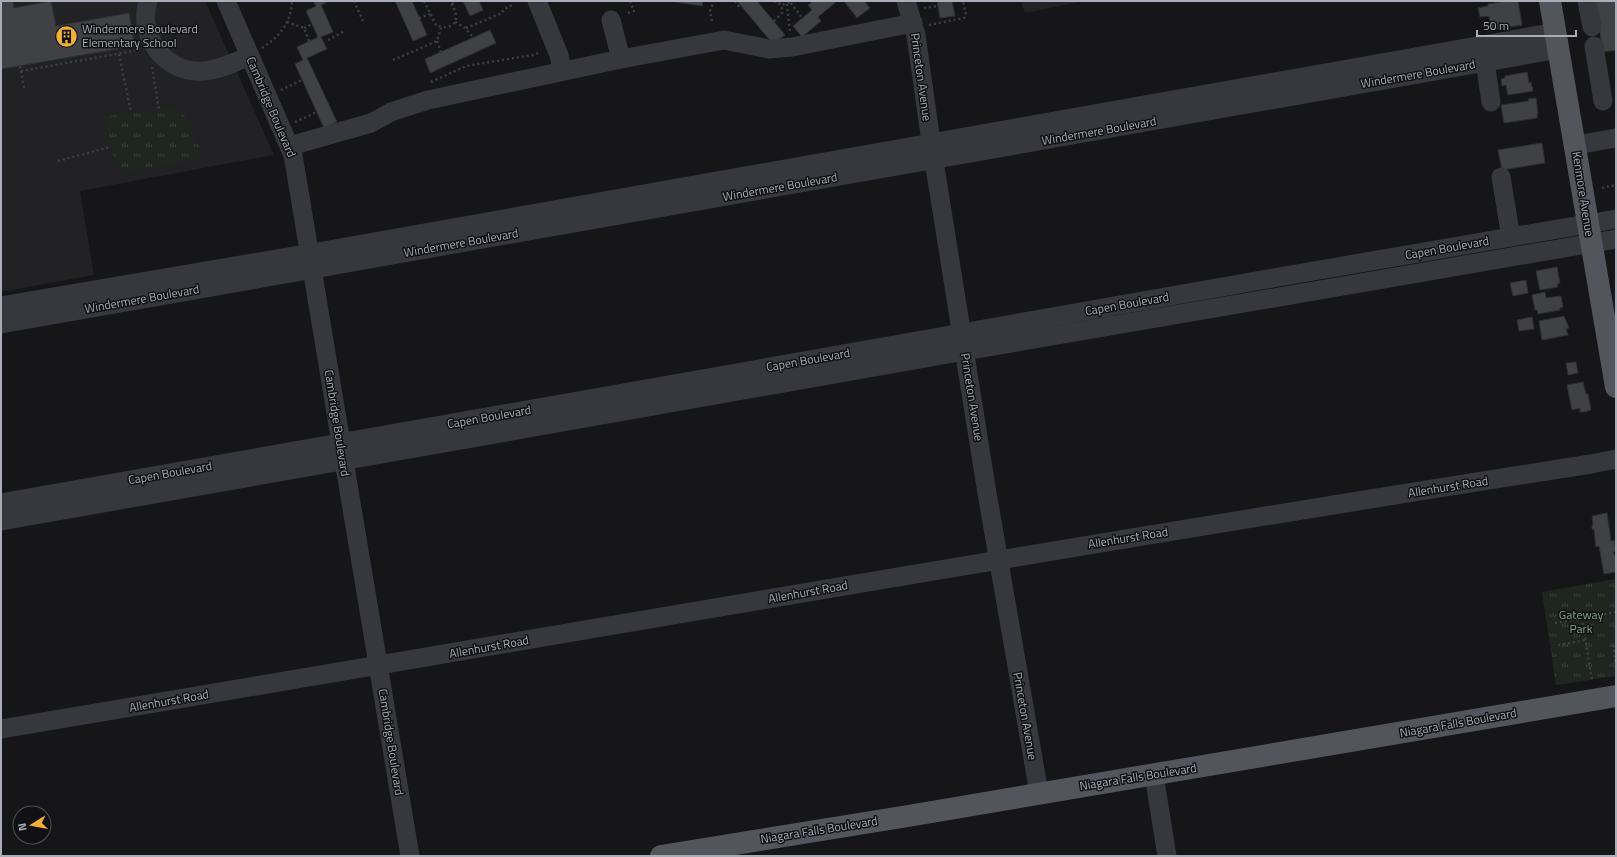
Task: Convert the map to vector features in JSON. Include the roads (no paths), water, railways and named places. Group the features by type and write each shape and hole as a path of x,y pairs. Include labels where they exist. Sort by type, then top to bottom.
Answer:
{"main road":[{"name":"Kenmore Avenue","path":"1550,1 1558,40 1616,387"},
{"name":"Niagara Falls Boulevard","path":"661,856 1154,775 1616,696"}],"street":[{"path":"148,1 146,28 153,46 165,59 181,69 203,72 222,68 256,52"},
{"name":"Cambridge Boulevard","path":"226,1 256,52 293,155 410,856"},
{"path":"538,1 559,55 562,71"},
{"path":"1587,1 1592,27"},
{"path":"290,146 371,123 392,112 428,100 562,71 724,40 770,49 792,47 917,14"},
{"name":"Princeton Avenue","path":"917,14 932,151 998,560 1039,793"},
{"path":"611,20 621,59"},
{"name":"Windermere Boulevard","path":"1340,79 1485,62 1558,40"},
{"name":"Windermere Boulevard","path":"1,324 75,302 1558,40"},
{"path":"1594,46 1603,101"},
{"path":"1485,62 1491,102"},
{"path":"1576,146 1616,138"},
{"path":"1501,177 1511,237"},
{"name":"Capen Boulevard","path":"963,342 1276,297 1590,233 1616,219"},
{"name":"Capen Boulevard","path":"1,521 26,508 963,342 1273,278 1511,237 1590,233 1616,239"},
{"path":"1273,278 1276,297"},
{"name":"Windermere Boulevard","path":"1,306 75,302"},
{"name":"Allenhurst Road","path":"1,729 998,560 1333,504 1616,459"},
{"name":"Capen Boulevard","path":"1,503 26,508"},
{"path":"1154,775 1167,856"}],"place":[{"name":"Windermere Boulevard Elementary School","path":"67,36"}],"park label":[{"name":"Gateway Park","path":"1581,622"}]}
